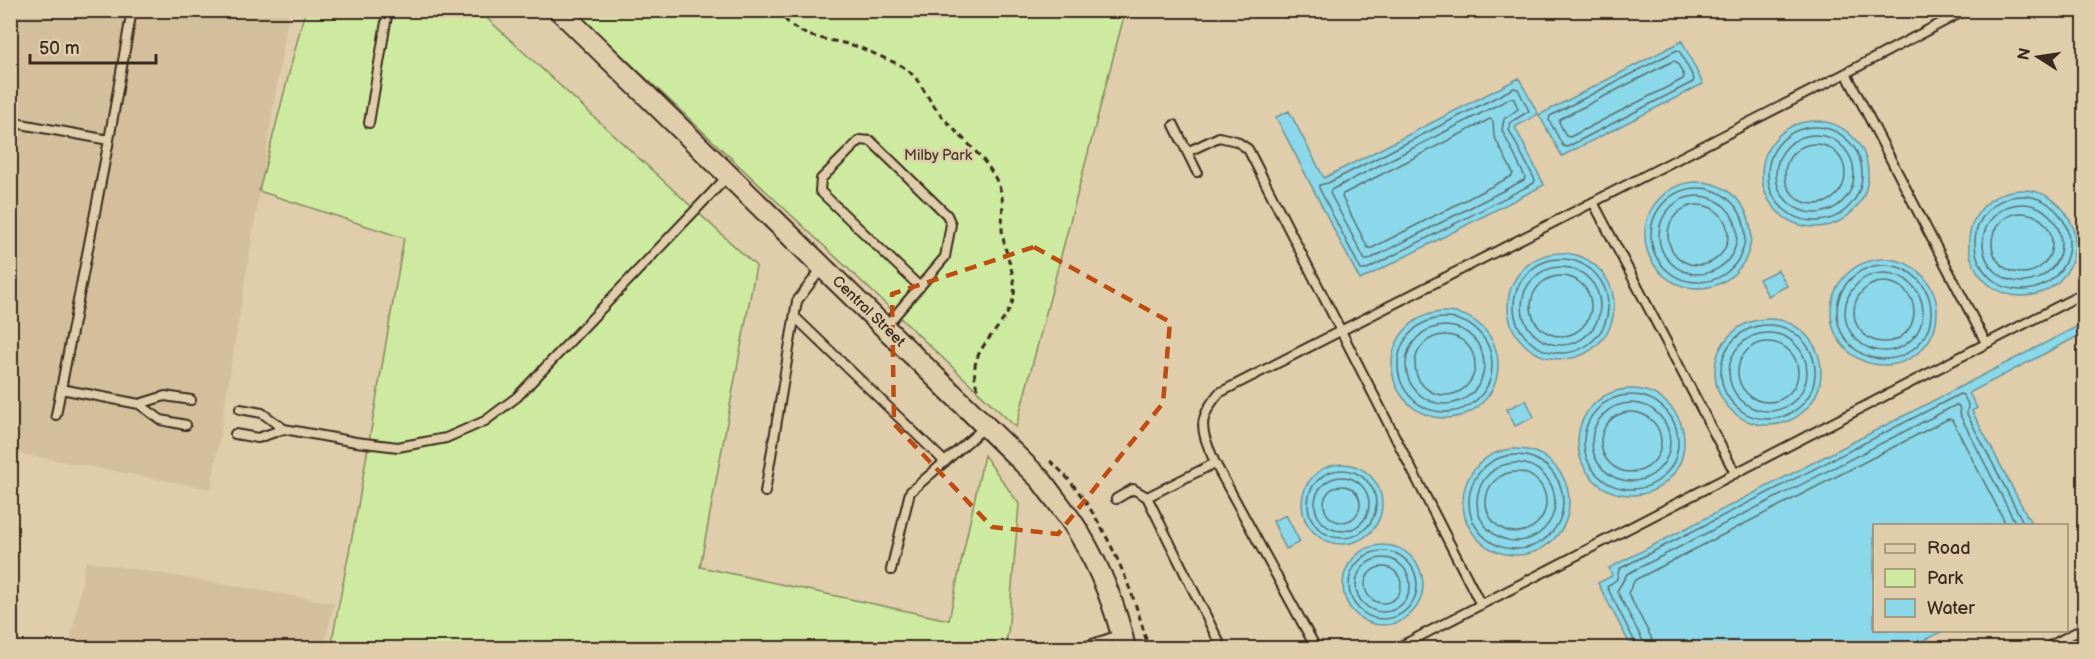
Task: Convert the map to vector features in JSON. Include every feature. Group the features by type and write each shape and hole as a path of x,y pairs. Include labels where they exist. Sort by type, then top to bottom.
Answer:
{"street":[{"name":"Central Street","path":"559,10 1041,480 1078,531 1094,560 1124,641"}],"lane":[{"path":"56,416 132,10"},
{"path":"369,123 388,10"},
{"path":"1316,648 1215,463 1204,437 1202,421 1207,407 1219,393 1846,74 1966,10"},
{"path":"1846,74 1986,343"},
{"path":"10,122 109,140"},
{"path":"1174,124 1197,172"},
{"path":"1187,152 1220,137 1236,141 1248,149 1481,605"},
{"path":"885,327 920,287 945,257 951,224 947,215 871,141 860,140 821,179 820,192 920,287"},
{"path":"240,409 262,413 284,429 398,447 446,438 485,422 517,396 728,176"},
{"path":"1593,202 1735,473"},
{"path":"765,492 797,301 823,267"},
{"path":"1397,648 2085,293"},
{"path":"795,316 945,462"},
{"path":"61,389 139,404 161,420 186,425"},
{"path":"139,404 165,396 191,400"},
{"path":"891,570 910,492 987,426"},
{"path":"235,434 258,438 284,429"},
{"path":"1147,497 1215,463"},
{"path":"1116,500 1133,489 1147,497 1222,648"},
{"path":"2046,648 2085,628"},
{"path":"1081,648 1124,641"}],"path":[{"path":"778,10 785,22 806,35 859,48 911,72 920,82 937,111 974,150 995,177 1001,193 1002,230 1015,286 1014,298 1008,315 983,345 976,359 974,375 981,397"},
{"path":"1049,460 1097,521 1132,594 1148,648"}],"highlighted area":[{"path":"1034,247 1170,322 1163,403 1058,534 992,527 894,424 892,294"}],"shaded area":[{"path":"10,11 289,11 211,489 11,452"},
{"path":"86,561 334,603 324,648 69,648"}],"green space":[{"name":"Milby Park","path":"1114,10 1124,16 1016,427 575,11"},
{"path":"305,11 479,11 756,266 700,567 949,620 984,455 1019,504 1008,633 1004,648 333,648 333,635 358,506 404,238 259,191"}],"water":[{"path":"1682,41 1703,84 1562,156 1539,115"},
{"path":"1519,78 1538,114 1515,127 1544,185 1360,280 1276,117 1289,111 1324,178"},
{"path":"1815,121 1835,125 1852,137 1864,154 1868,174 1864,194 1852,211 1835,223 1815,227 1795,223 1778,211 1766,194 1762,174 1766,154 1778,137 1795,125"},
{"path":"1698,182 1718,186 1735,198 1747,215 1751,235 1747,255 1735,272 1718,284 1698,288 1678,284 1661,272 1649,255 1645,235 1649,215 1661,198 1678,186"},
{"path":"2022,190 2042,194 2059,206 2071,223 2075,243 2071,263 2059,280 2042,292 2022,296 2002,292 1985,280 1973,263 1969,243 1973,223 1985,206 2002,194"},
{"path":"1561,253 1581,257 1598,269 1610,286 1614,306 1610,326 1598,343 1581,355 1561,359 1541,355 1524,343 1512,326 1508,306 1512,286 1524,269 1541,257"},
{"path":"1884,259 1904,263 1921,275 1933,292 1937,312 1933,332 1921,349 1904,361 1884,365 1864,361 1847,349 1835,332 1831,312 1835,292 1847,275 1864,263"},
{"path":"1778,270 1787,286 1768,296 1759,279"},
{"path":"1445,312 1465,316 1482,328 1494,345 1498,365 1494,385 1482,402 1465,414 1445,418 1425,414 1408,402 1396,385 1392,365 1396,345 1408,328 1425,316"},
{"path":"1768,319 1788,323 1805,335 1817,352 1821,372 1817,392 1805,409 1788,421 1768,425 1748,421 1731,409 1719,392 1715,372 1719,352 1731,335 1748,323"},
{"path":"2084,323 2084,333 1969,393 1977,408 1972,411 2031,524 1873,524 1873,632 1941,632 1908,648 1632,648 1598,583 1612,576 1609,568"},
{"path":"1631,389 1651,393 1668,405 1680,422 1684,442 1680,462 1668,479 1651,491 1631,495 1611,491 1594,479 1582,462 1578,442 1582,422 1594,405 1611,393"},
{"path":"1526,400 1534,417 1515,426 1507,409"},
{"path":"1516,449 1536,453 1553,465 1565,482 1569,502 1565,522 1553,539 1536,551 1516,555 1496,551 1479,539 1467,522 1463,502 1467,482 1479,465 1496,453"},
{"path":"1342,464 1357,467 1370,476 1379,489 1382,504 1379,519 1370,532 1357,541 1342,544 1327,541 1314,532 1305,519 1302,504 1305,489 1314,476 1327,467"},
{"path":"1286,515 1300,542 1286,549 1273,521"},
{"path":"1383,545 1398,548 1411,557 1420,570 1423,585 1420,600 1411,613 1398,622 1383,625 1368,622 1355,613 1346,600 1343,585 1346,570 1355,557 1368,548"}]}
